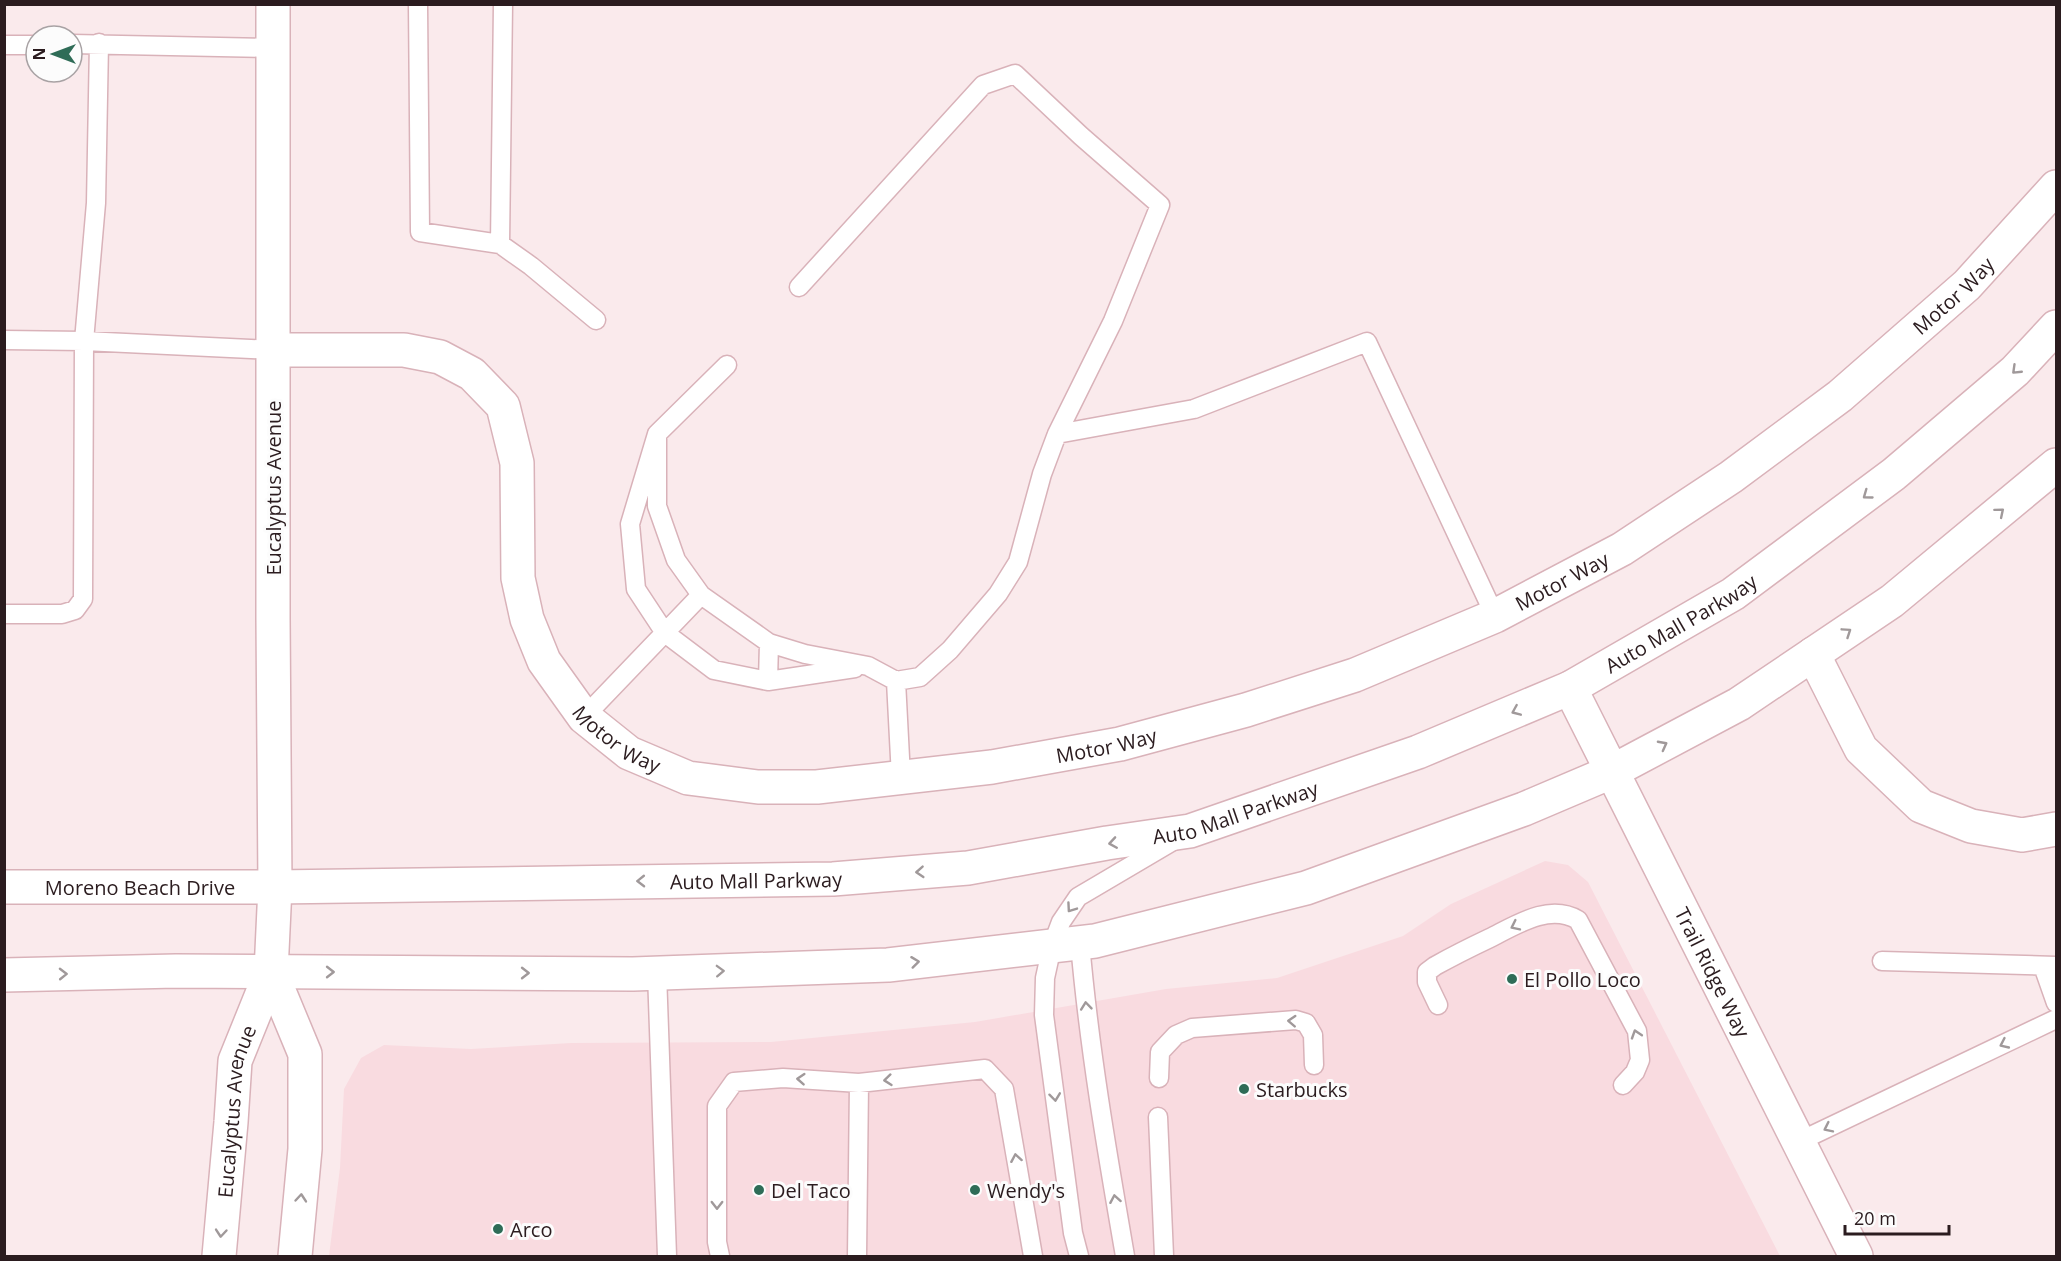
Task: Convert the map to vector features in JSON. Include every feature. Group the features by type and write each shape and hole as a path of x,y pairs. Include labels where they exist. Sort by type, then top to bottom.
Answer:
{"main road":[{"name":"Eucalyptus Avenue","path":"219,1257 235,1061 271,972 275,887 273,4"},
{"name":"Motor Way","path":"273,350 404,350 440,357 472,374 503,406 517,463 518,578 527,620 544,661 584,717 629,753 688,778 758,787 817,787 992,767 1120,744 1246,710 1354,675 1495,616 1622,549 1731,477 1840,396 1967,285 2056,188"},
{"name":"Auto Mall Parkway","path":"275,887 833,879 969,868 1107,843 1190,831 1418,752 1570,688 1733,594 1894,474 2015,371 2056,327"},
{"path":"4,975 176,971 657,973 888,965 1095,941 1306,888 1524,808 1611,772 1739,704 1892,601 2056,465"},
{"path":"1813,654 1861,749 1921,806 1971,826 2022,835 2056,829"},
{"name":"Trail Ridge Way","path":"1570,688 1856,1257"},
{"name":"Moreno Beach Drive","path":"4,887 275,887"},
{"name":"Eucalyptus Avenue","path":"271,972 305,1054 305,1149 295,1257"}],"lane":[{"path":"418,4 420,232 501,244 596,320"},
{"path":"501,244 503,4"},
{"path":"4,614 62,614 75,610 84,599 84,341 96,203 99,43"},
{"path":"84,44 273,48"},
{"path":"4,45 24,45"},
{"path":"657,434 657,506 676,560 701,595 769,643 805,654 868,666 896,681 920,677 950,650 998,594 1018,562 1042,474 1057,434 1113,321 1160,205 1081,136 1016,74 983,85 799,287"},
{"path":"4,340 84,341 273,350"},
{"path":"1057,434 1194,409 1367,342 1495,616"},
{"path":"727,365 657,434 630,524 636,589 665,633 714,670 768,681 868,666"},
{"path":"630,524 657,506"},
{"path":"584,717 701,595"},
{"path":"768,681 769,643"},
{"path":"896,681 902,777"},
{"path":"1125,1257 1098,1102 1085,1002 1061,922 1078,897 1190,831"},
{"path":"1438,1005 1427,982 1427,972 1435,966 1527,920 1544,915 1569,915 1578,920 1637,1031 1640,1060 1635,1072 1623,1085"},
{"path":"1066,944 1045,978 1044,1015 1073,1233 1079,1257"},
{"path":"1882,961 2050,966 2056,1003"},
{"path":"657,973 667,1257"},
{"path":"1798,1142 2056,1018"},
{"path":"1159,1078 1160,1052 1176,1035 1192,1028 1296,1020 1306,1023 1313,1035 1314,1065"},
{"path":"720,1257 717,1242 717,1106 734,1082 783,1078 859,1083 985,1069 1004,1089 1034,1257"},
{"path":"857,1257 859,1083"},
{"path":"1158,1117 1164,1257"}],"shaded area":[{"path":"1545,861 1568,865 1588,882 1780,1256 329,1256 340,1168 344,1089 361,1058 384,1045 471,1049 571,1043 771,1042 975,1022 1166,989 1277,978 1403,936 1451,904"}],"place":[{"name":"El Pollo Loco","path":"1512,979"},
{"name":"Starbucks","path":"1244,1089"},
{"name":"Del Taco","path":"759,1190"},
{"name":"Wendy's","path":"975,1190"},
{"name":"Arco","path":"498,1229"}]}
